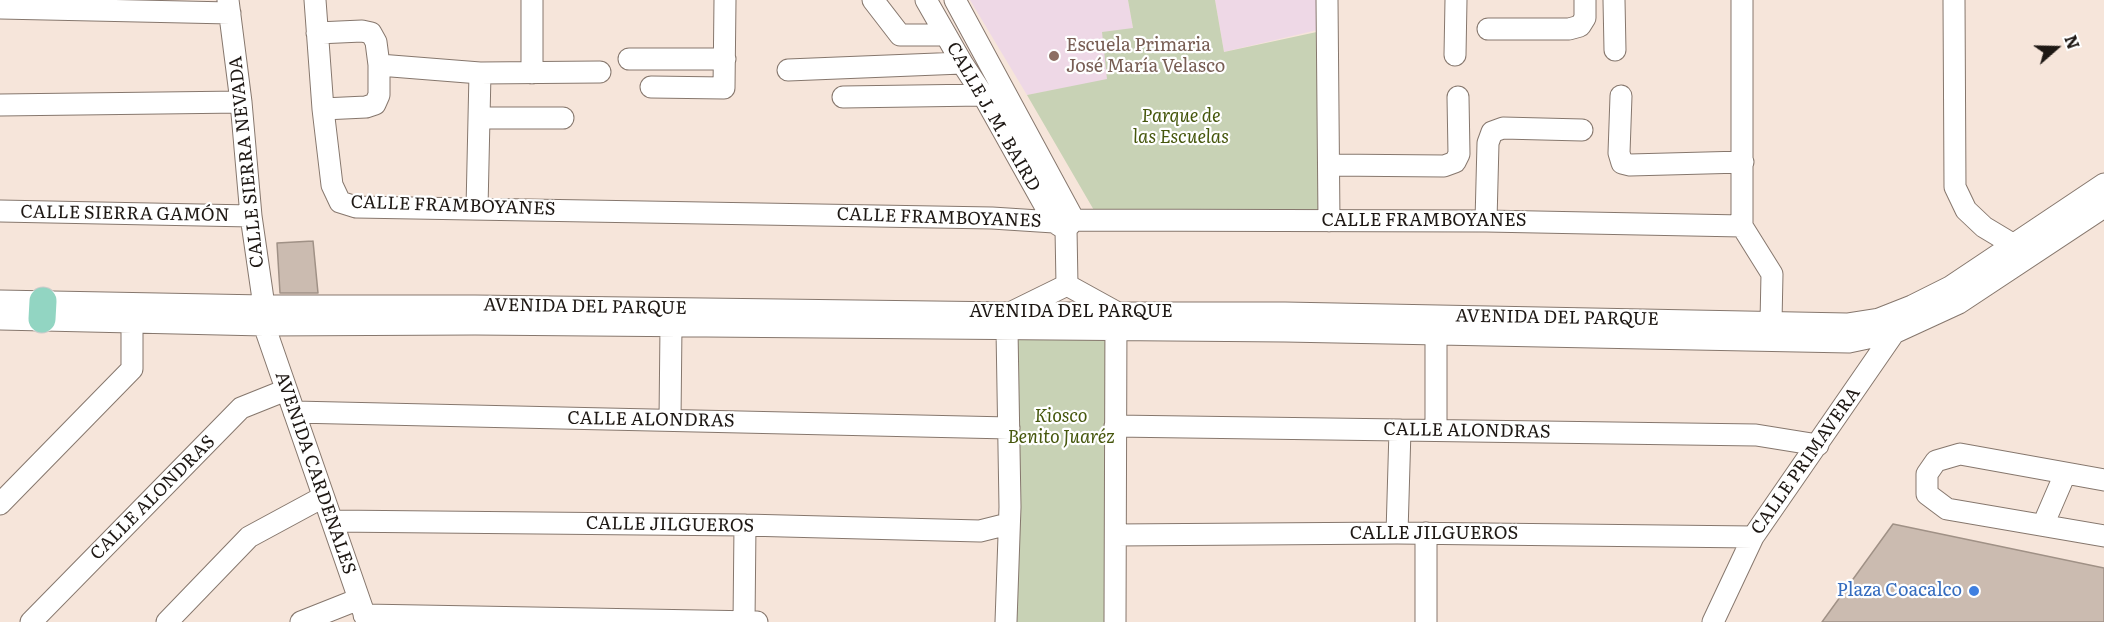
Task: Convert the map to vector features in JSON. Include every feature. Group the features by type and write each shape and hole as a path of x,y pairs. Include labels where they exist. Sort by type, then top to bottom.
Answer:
{"street":[{"name":"CALLE FRAMBOYANES","path":"315,0 323,109 332,185 340,202 356,207 992,218 1064,224 1486,221 1742,226"},
{"path":"532,0 532,73"},
{"path":"651,87 724,88 725,0"},
{"path":"873,0 900,35 946,35"},
{"name":"CALLE J. M. BAIRD","path":"926,0 962,63 1064,224"},
{"name":"CALLE J. M. BAIRD","path":"955,0 1064,224 1067,285"},
{"path":"1327,0 1329,221"},
{"path":"1455,55 1456,0"},
{"path":"1488,29 1569,29 1580,26 1585,18 1585,0"},
{"path":"1614,0 1615,50"},
{"path":"1742,0 1742,226 1772,274 1771,322"},
{"path":"1954,0 1955,187 1966,210 1984,227 2023,250"},
{"path":"0,8 229,7"},
{"name":"CALLE SIERRA NEVADA","path":"229,7 264,316"},
{"path":"317,33 362,31 371,33 376,42 379,65 379,95 375,104 366,107 323,109"},
{"path":"629,59 725,59"},
{"path":"789,70 962,63"},
{"path":"379,65 480,73 600,72"},
{"path":"477,208 480,73"},
{"path":"843,97 983,95"},
{"path":"1621,96 1620,153 1622,163 1630,165 1743,162"},
{"path":"1330,165 1444,166 1455,162 1459,154 1458,97"},
{"path":"0,105 241,102"},
{"path":"479,118 562,118"},
{"path":"1486,221 1488,143 1492,132 1503,128 1582,130"},
{"name":"AVENIDA DEL PARQUE","path":"1116,321 1436,334 1849,342 1896,332 1959,303 2104,184"},
{"name":"AVENIDA DEL PARQUE","path":"0,319 42,310 671,326 1008,321 1847,324 1879,319 1912,306 2104,207"},
{"name":"CALLE SIERRA GAMÓN","path":"0,211 251,216"},
{"path":"1006,622 1008,321 1067,285 1116,321 1115,622"},
{"name":"AVENIDA DEL PARQUE","path":"0,301 42,310 132,322 486,306 1008,321"},
{"name":"CALLE PRIMAVERA","path":"1713,622 1753,537 1818,446 1912,306"},
{"name":"AVENIDA CARDENALES","path":"264,316 286,390 363,612"},
{"path":"0,504 132,369 132,322"},
{"path":"670,420 671,326"},
{"path":"1436,334 1436,430"},
{"name":"CALLE ALONDRAS","path":"31,622 241,408 286,390"},
{"name":"CALLE ALONDRAS","path":"294,412 1009,428"},
{"name":"CALLE ALONDRAS","path":"1115,426 1756,435 1818,446"},
{"path":"1397,533 1400,430"},
{"path":"2104,480 1960,454 1936,461 1927,474 1927,494 1947,509 2104,536"},
{"path":"2043,525 2065,474"},
{"path":"167,622 249,537 323,497"},
{"name":"CALLE JILGUEROS","path":"332,521 745,525 980,531 1008,524"},
{"path":"744,622 745,525"},
{"path":"1426,533 1426,622"},
{"name":"CALLE JILGUEROS","path":"1116,534 1426,533 1753,537"},
{"path":"301,622 363,612 757,622"}],"shaded area":[{"name":"Escuela Primaria José María Velasco","path":"970,0 1128,0 1133,28 1107,80 1027,95"},
{"path":"1215,0 1326,0 1326,28 1224,52"}],"green space":[{"name":"Parque de las Escuelas","path":"1128,0 1215,0 1224,52 1326,30 1329,221 1095,212 1027,95 1107,79 1102,32 1133,28"},
{"name":"Kiosco Benito Juaréz","path":"1116,330 1112,622 1006,622 1008,331"}],"building":[{"path":"313,241 318,293 280,293 277,243"},
{"name":"Plaza Coacalco","path":"1893,524 2104,568 2104,622 1822,622"}],"place":[{"name":"Escuela Primaria José María Velasco","path":"1054,56"},
{"name":"Plaza Coacalco","path":"1974,591"}]}
